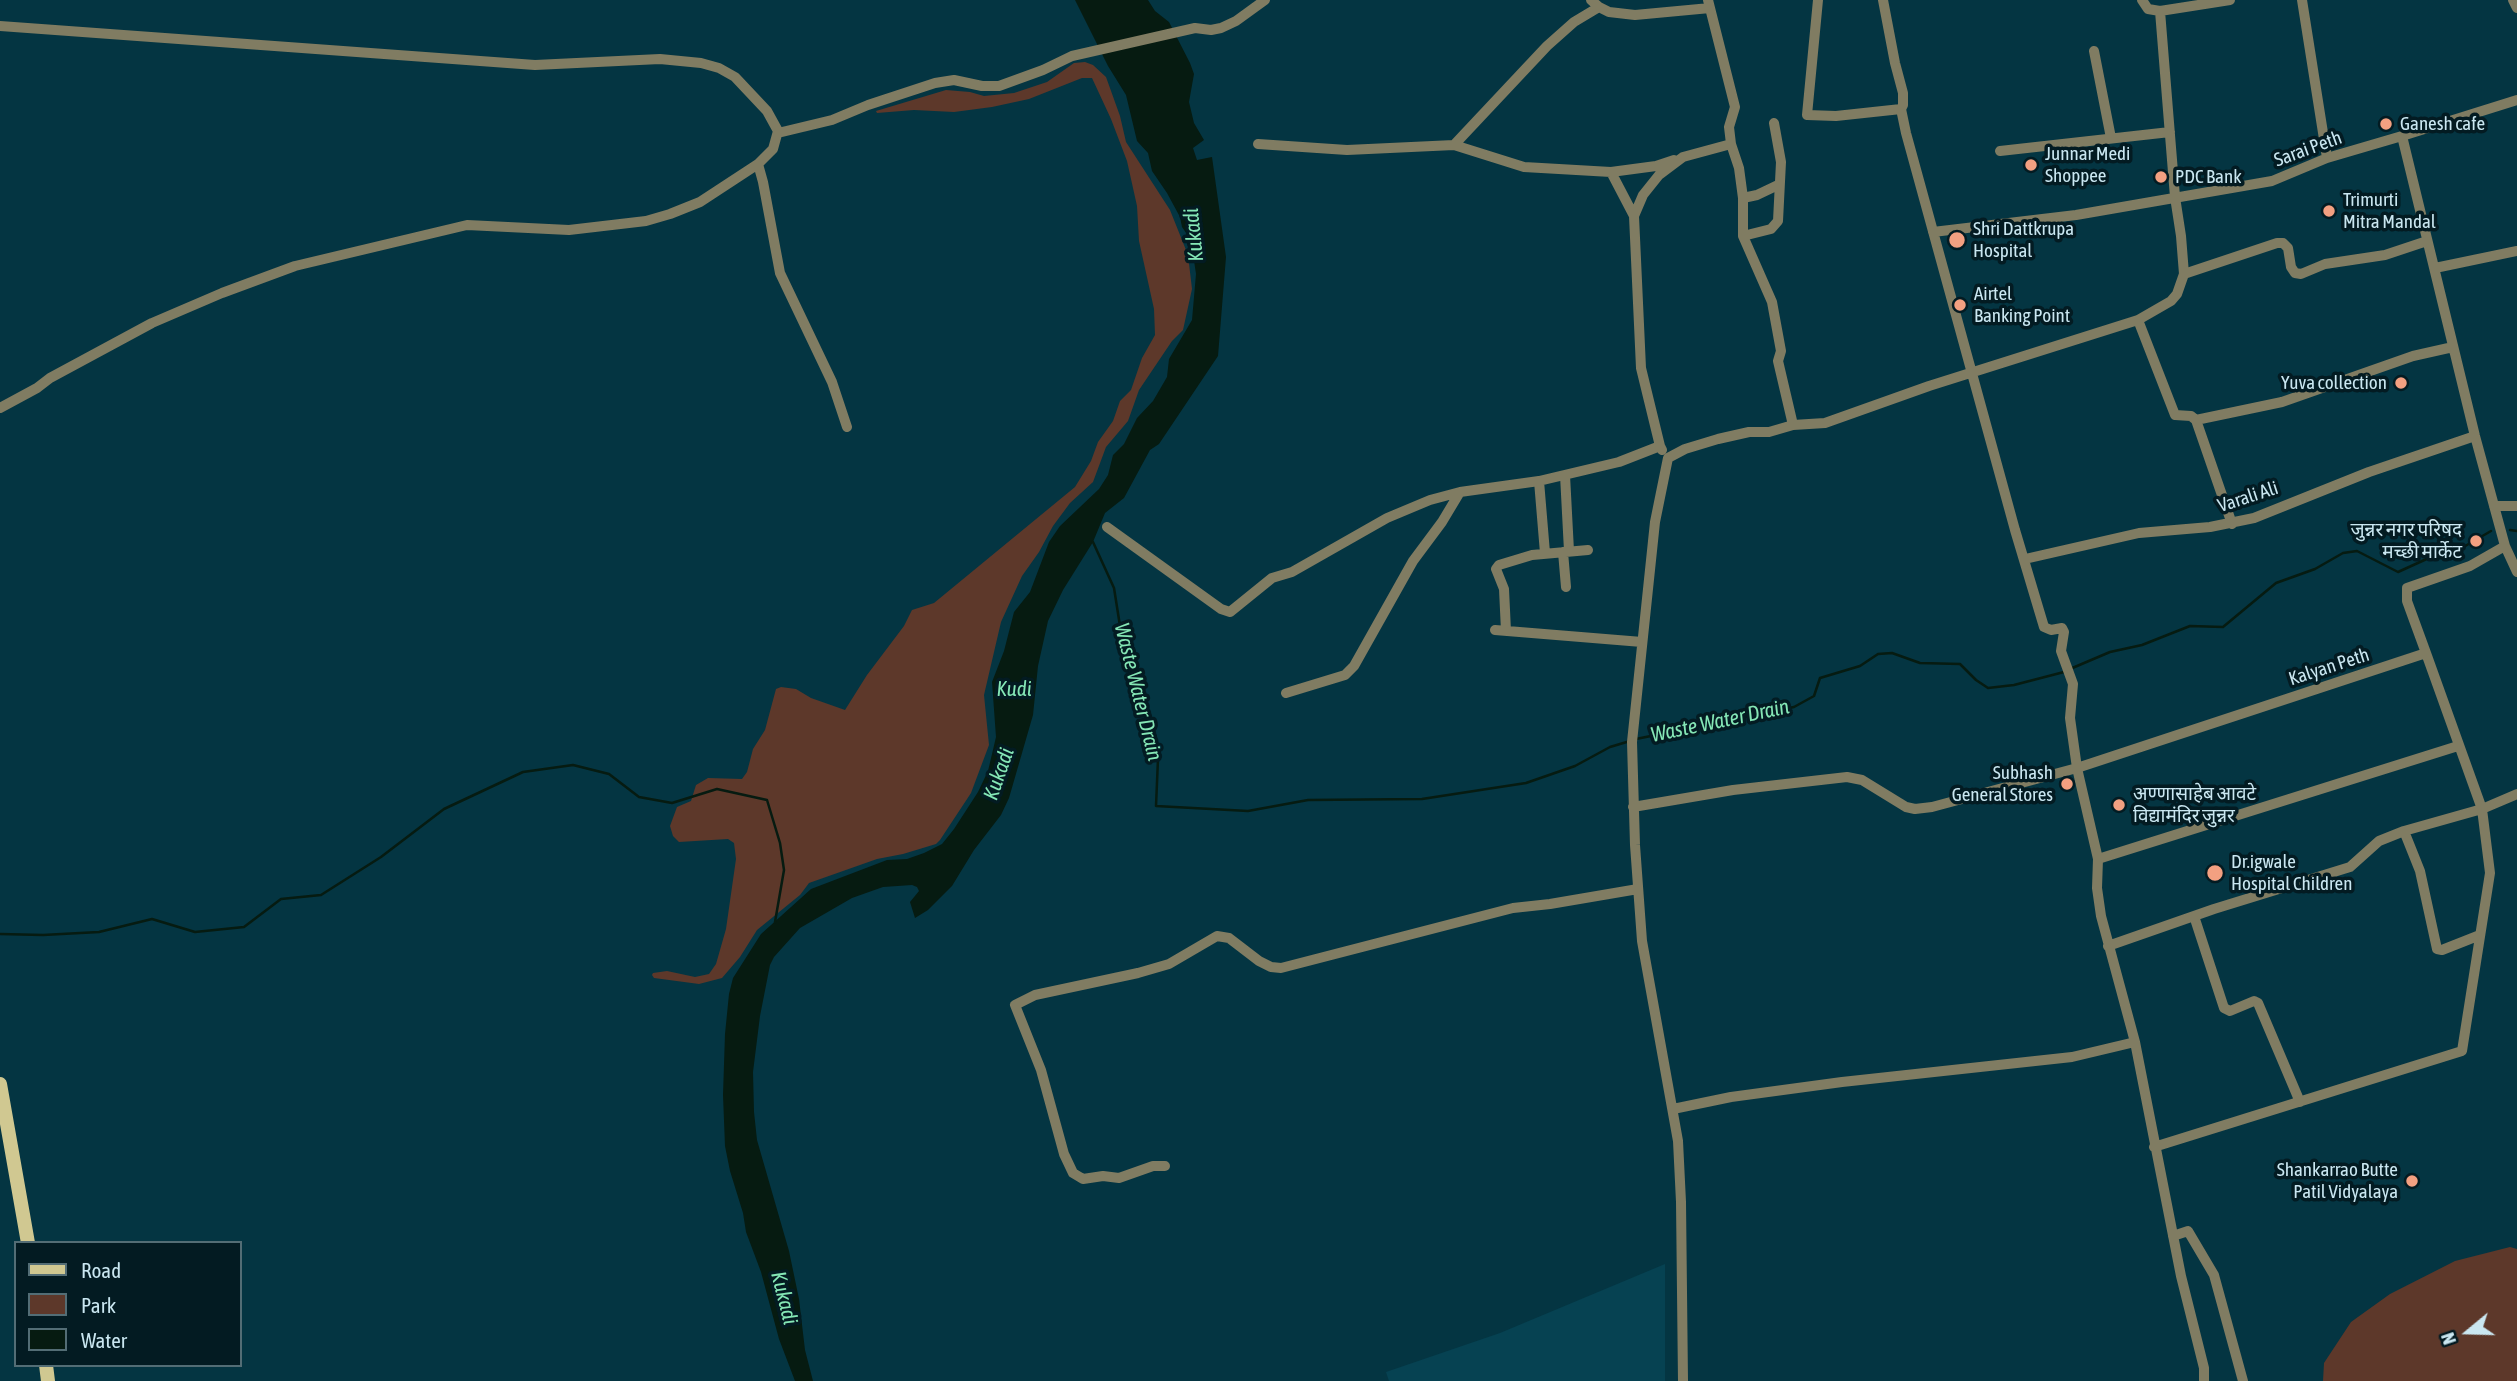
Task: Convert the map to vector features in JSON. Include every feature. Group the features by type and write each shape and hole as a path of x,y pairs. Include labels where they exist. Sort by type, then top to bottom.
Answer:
{"main road":[{"path":"0,1084 28,1241"}],"street":[{"path":"778,131 788,132 832,120 936,83 954,80 982,86 999,86 1043,70 1072,55 1195,28 1221,28 1236,22 1265,0"},
{"path":"1818,0 1807,115 1836,116 1901,109"},
{"path":"1883,0 1903,93 1901,109 2044,627 2051,630 2062,628 2064,632 2060,651 2073,684 2070,718 2077,768 2098,859 2097,888 2108,946 2135,1042 2154,1147 2204,1368 2204,1381"},
{"path":"2142,0 2148,9 2160,11 2230,0"},
{"path":"2302,0 2327,158"},
{"path":"2513,0 2517,8"},
{"path":"1454,145 1547,46 1595,4 1609,12 1635,15 1709,4 1735,107 1730,127 1731,144 1739,168 1743,198 1743,236 1772,302 1782,351 1778,360 1793,425"},
{"path":"1668,458 1685,449 1749,432 1769,432 1793,425 1825,423 1973,372 2138,320 2171,301 2177,294 2184,274 2160,11"},
{"path":"0,26 182,37 524,64 660,59 701,63 719,68 735,77 766,111 778,131 773,149 758,164 700,202 670,214 646,221 569,230 467,225 268,275 142,328 0,408"},
{"path":"2094,51 2111,138"},
{"name":"Sarai Peth","path":"1933,232 2076,215 2273,181 2327,158 2517,100"},
{"path":"1743,236 1776,226 1778,221 1781,162 1774,123"},
{"path":"2000,151 2170,132"},
{"path":"2402,136 2475,436 2505,546 2517,572"},
{"path":"1258,144 1347,150 1454,145 1524,167 1611,172 1656,166 1731,144"},
{"path":"1634,216 1643,195 1659,175 1683,157"},
{"path":"758,164 780,273 832,382 847,428"},
{"path":"1611,172 1634,216 1641,368 1660,446 1668,458 1655,522 1642,642 1632,742 1633,807 1642,941 1673,1110 1681,1202 1683,1381"},
{"path":"1743,198 1778,185"},
{"path":"2184,274 2277,243 2288,247 2291,267 2295,273 2301,274 2325,264 2385,255 2427,241"},
{"path":"2435,268 2517,251"},
{"path":"2138,320 2175,415 2192,416 2196,420 2232,524"},
{"path":"2196,420 2282,402 2402,360 2453,347"},
{"name":"Varali Ali","path":"2025,559 2138,533 2232,524 2369,472 2475,436"},
{"path":"1107,527 1221,609 1230,612 1272,578 1292,572 1387,518 1430,499 1539,481 1619,462 1660,446"},
{"path":"1565,475 1566,587"},
{"path":"1539,481 1545,553"},
{"path":"1286,693 1345,675 1354,666 1413,561 1460,492"},
{"path":"2494,506 2517,506"},
{"path":"2154,1147 2462,1051 2490,873 2482,809 2407,601 2407,589 2470,566 2505,546"},
{"path":"1588,550 1545,553 1499,565 1496,569 1504,589 1501,630 1642,642"},
{"name":"Kalyan Peth","path":"1633,807 1733,790 1847,777 1862,780 1906,807 1932,807 2077,768 2426,653"},
{"path":"2098,859 2458,746"},
{"path":"2108,946 2350,867 2379,841 2404,831 2482,809 2517,794"},
{"path":"2404,831 2420,871 2437,949 2442,950 2480,935"},
{"path":"1165,1166 1153,1166 1119,1178 1103,1176 1083,1179 1073,1173 1064,1154 1041,1070 1014,1004 1035,995 1169,964 1217,936 1229,938 1259,961 1280,968 1506,910 1638,889"},
{"path":"2194,916 2220,1002 2230,1010 2254,1001 2258,1003 2300,1102"},
{"path":"1673,1110 1731,1097 1842,1082 2072,1058 2135,1042"},
{"path":"2173,1236 2188,1231 2214,1275 2243,1381"}],"shaded area":[{"path":"1665,1264 1665,1381 1389,1381 1386,1372 1500,1333"}],"green space":[{"path":"1085,62 1093,65 1106,77 1126,142 1170,210 1188,255 1192,289 1183,330 1172,341 1139,390 1128,421 1106,447 1093,482 1070,503 1053,526 1022,576 1001,622 984,695 989,745 971,793 936,844 877,859 809,883 800,895 757,930 740,957 722,978 699,984 654,978 653,973 667,971 695,977 709,974 716,964 726,929 736,859 734,843 728,839 679,842 673,836 670,826 677,807 691,801 696,785 708,778 742,779 747,772 753,749 765,730 776,689 796,689 811,698 845,710 867,675 904,626 912,610 934,603 1075,487 1091,461 1098,442 1113,421 1120,401 1131,390 1142,358 1155,335 1154,309 1139,241 1137,206 1127,161 1092,78 1082,78 1029,99 992,107 954,112 876,111 946,90 984,96 1014,93 1047,82 1074,63"},
{"path":"2510,1247 2517,1249 2517,1381 2323,1381 2324,1363 2351,1322 2390,1294 2455,1261"}],"water":[{"path":"1075,0 1148,0 1155,11 1169,22 1190,63 1194,74 1189,102 1194,123 1204,140 1193,148 1197,160 1212,157 1226,257 1218,356 1159,444 1150,450 1124,498 1105,513 1093,542 1063,590 1048,621 1038,666 1033,715 1009,798 1001,815 974,850 952,886 928,910 915,918 910,902 919,891 912,885 883,887 852,898 800,928 770,965 753,1072 754,1112 757,1140 789,1251 799,1299 805,1350 813,1381 795,1381 746,1232 725,1146 725,1034 733,978 761,934 811,889 887,860 907,859 924,853 942,844 954,829 988,771 996,737 992,682 1004,651 1014,612 1030,592 1049,542 1060,526 1099,489 1108,475 1113,455 1124,444 1137,418 1153,401 1167,377 1169,359 1192,320 1196,274 1191,240 1182,227 1180,217 1167,193 1152,171 1148,153 1137,141 1126,95 1108,66"}],"waterway":[{"name":"Waste Water Drain","path":"2510,530 2517,531"},
{"name":"Waste Water Drain","path":"2070,669 2110,652 2142,645 2190,626 2223,627 2276,583 2315,569 2343,553 2357,551 2398,572 2431,557 2460,549 2491,531"},
{"name":"Waste Water Drain","path":"1093,542 1114,588 1123,645 1158,759 1156,806 1248,811 1308,800 1422,799 1526,783 1575,766 1610,747 1630,741"},
{"name":"Waste Water Drain","path":"1636,739 1794,707 1814,696 1820,678 1860,666 1878,654 1892,653 1920,663 1960,664 1988,688 2014,685 2064,672"},
{"path":"0,934 99,932 152,919 195,932 244,927 281,899 321,895 381,857 444,809 523,772 573,765 609,774 639,797 672,803 717,789 767,800 780,843 784,870 775,922"}],"place":[{"name":"Ganesh cafe","path":"2386,124"},
{"name":"Junnar Medi Shoppee","path":"2031,165"},
{"name":"PDC Bank","path":"2161,177"},
{"name":"Trimurti Mitra Mandal","path":"2329,211"},
{"name":"Shri Dattkrupa Hospital","path":"1957,240"},
{"name":"Airtel Banking Point","path":"1960,305"},
{"name":"Yuva collection","path":"2401,383"},
{"name":"जुन्नर नगर परिषद मच्छी मार्केट","path":"2476,541"},
{"name":"Subhash General Stores","path":"2067,784"},
{"name":"अण्णासाहेब आवटे विद्यामंदिर जुन्नर","path":"2119,805"},
{"name":"Dr.igwale Hospital Children","path":"2215,873"},
{"name":"Shankarrao Butte Patil Vidyalaya","path":"2412,1181"}],"water label":[{"name":"Kukadi","path":"1194,235"},
{"name":"Kudi","path":"1014,689"},
{"name":"Kukadi","path":"999,774"},
{"name":"Kukadi","path":"784,1298"}]}
